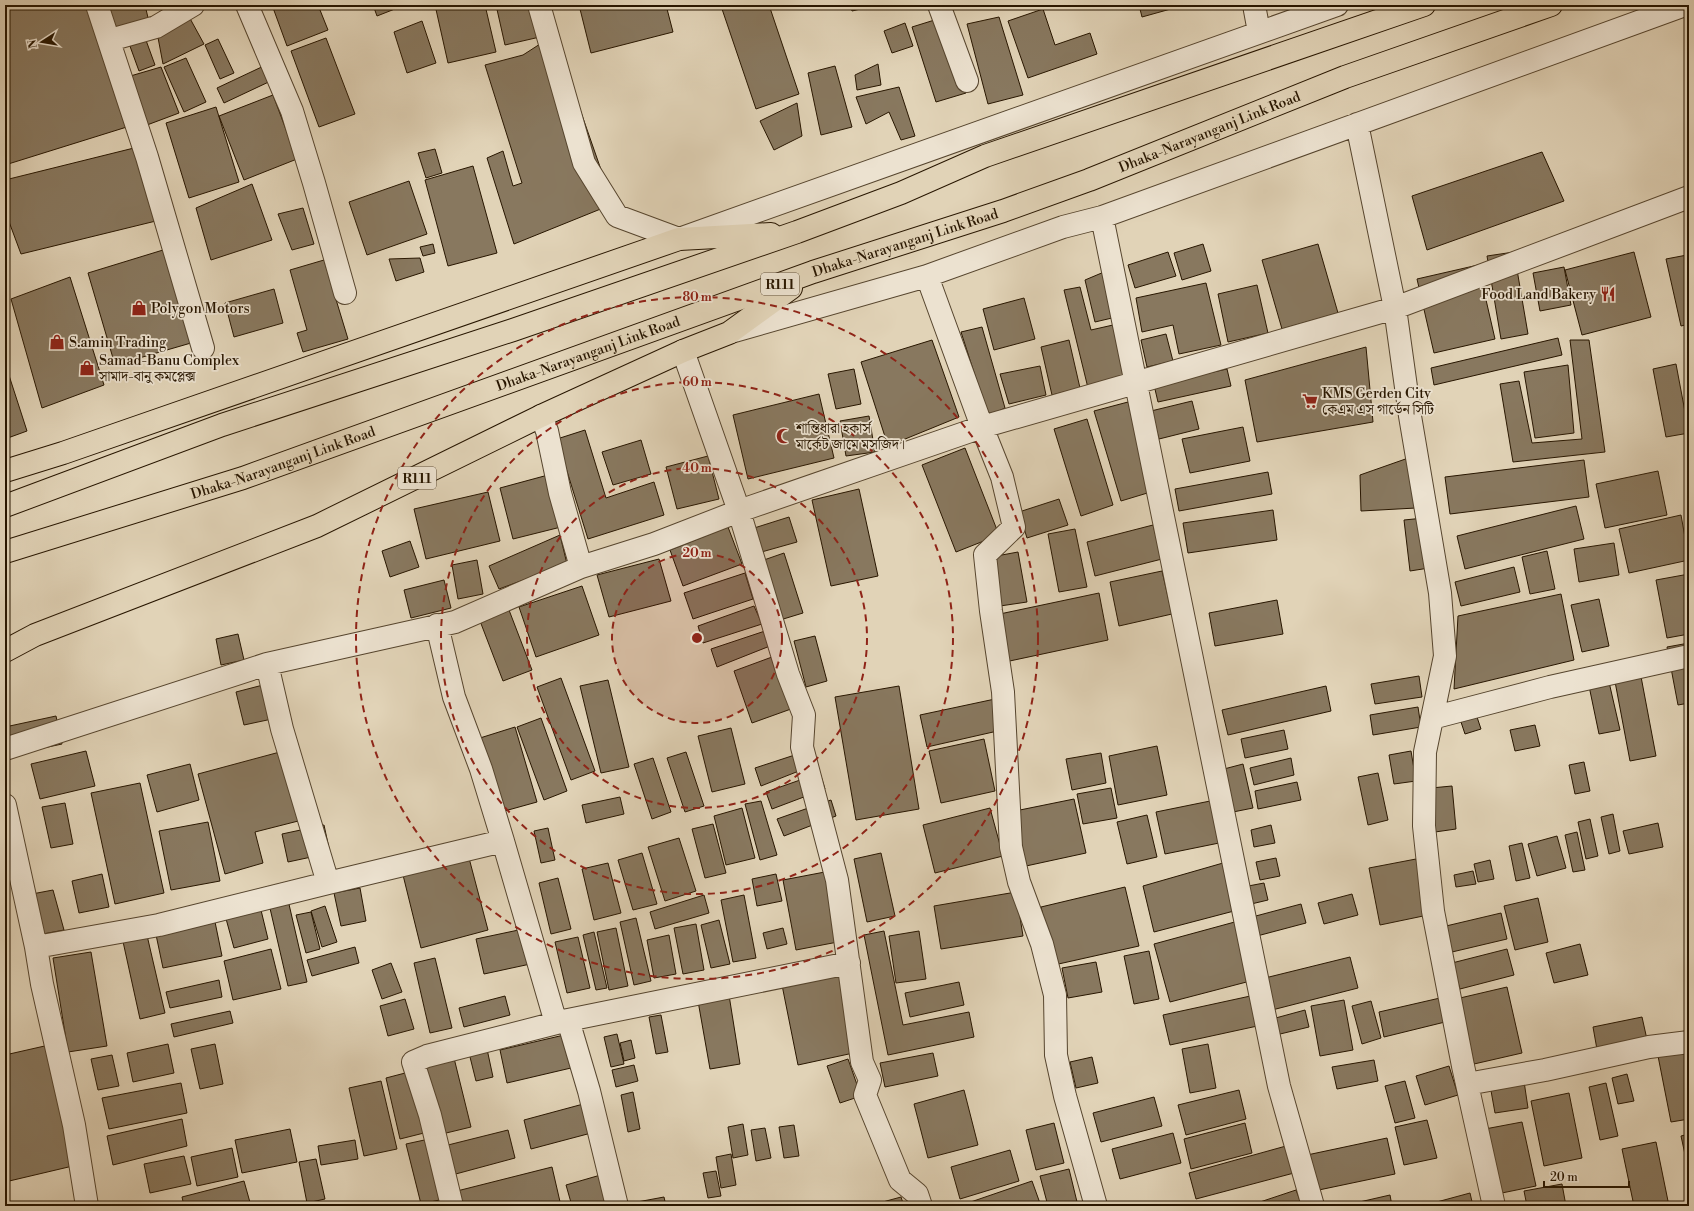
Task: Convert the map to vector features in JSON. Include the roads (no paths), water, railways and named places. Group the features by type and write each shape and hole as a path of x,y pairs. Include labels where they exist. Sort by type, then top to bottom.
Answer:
{"main road":[{"path":"5,506 222,425 513,330 798,232 901,193 985,156 1424,5"},
{"name":"Dhaka-Narayanganj Link Road","path":"5,552 243,478 813,272 922,238 1089,180 1345,77 1551,5"},
{"path":"5,471 63,454 679,239 798,232"},
{"name":"R111","path":"5,651 35,635 317,526 541,416 683,351 729,333 813,272"}],"street":[{"path":"97,5 110,40 147,157 203,348"},
{"path":"110,40 156,27 193,5"},
{"path":"248,5 292,111 345,293"},
{"path":"539,5 584,163 588,170 617,216 679,239 1337,5"},
{"path":"939,5 967,82"},
{"path":"1254,5 1260,32"},
{"path":"729,333 927,276 1063,227 1102,217 1685,5"},
{"path":"1357,124 1395,308 1410,416 1440,594 1445,656 1425,752 1424,826 1433,911 1467,1084 1494,1206"},
{"path":"5,749 267,664 455,622 581,567 654,544 739,511 982,427 1395,308 1689,197"},
{"path":"1102,217 1279,1086 1313,1206"},
{"path":"927,276 982,427 1002,477 1014,527 985,555 991,611 1003,692 1011,847 1019,882 1042,944 1055,995 1056,1055 1065,1096 1096,1206"},
{"path":"683,351 739,511 788,674 804,715 802,747 837,880 862,1062 870,1080 865,1095 900,1180 917,1194 921,1206"},
{"path":"541,416 548,431 560,493 581,567"},
{"path":"437,625 454,697 481,769 503,841 602,1139 616,1206"},
{"path":"1432,718 1550,687 1689,656"},
{"path":"267,664 282,729 328,883"},
{"path":"5,805 36,947 42,984 74,1125 87,1206"},
{"path":"36,947 159,925 503,841"},
{"path":"452,1206 430,1114 413,1062 427,1056 562,1021 849,963"},
{"path":"1467,1084 1545,1070 1649,1047 1689,1042"}],"place":[{"name":"Food Land Bakery","path":"1608,294"},
{"name":"Polygon Motors","path":"139,308"},
{"name":"S.amin Trading","path":"57,342"},
{"name":"Samad-Banu Complex সামাদ-বানু কমপ্লেক্স","path":"87,368"},
{"name":"KMS Gerden City কেএম এস গার্ডেন সিটি","path":"1310,401"},
{"name":"শান্তিধারা হকার্স মার্কেট জামে মসজিদ।","path":"784,436"}]}
